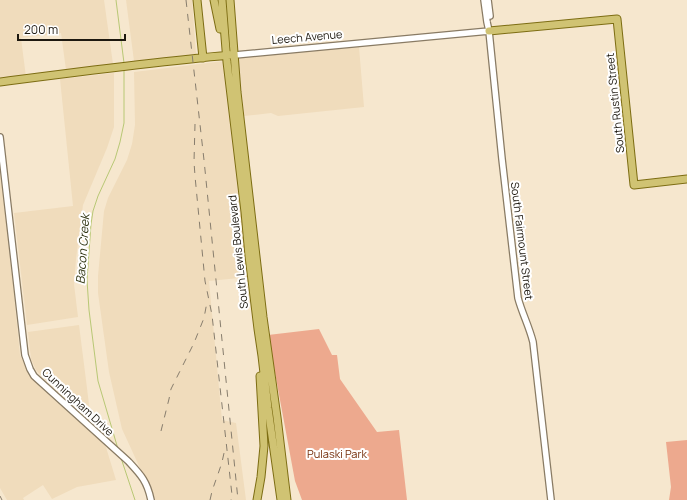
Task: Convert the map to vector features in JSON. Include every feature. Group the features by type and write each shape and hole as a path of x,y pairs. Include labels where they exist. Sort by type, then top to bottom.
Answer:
{"main road":[{"path":"197,0 203,58"},
{"path":"214,0 219,20 223,49 227,56"},
{"name":"South Lewis Boulevard","path":"222,0 258,329 281,500"},
{"name":"South Lewis Boulevard","path":"230,0 238,92 262,312 287,500"},
{"path":"231,14 233,0"},
{"name":"Leech Avenue","path":"489,31 617,19"},
{"name":"South Rustin Street","path":"617,19 634,185 687,179"},
{"name":"Leech Avenue","path":"0,82 110,68 235,55"},
{"path":"257,500 264,446 260,396 258,329"},
{"path":"283,467 292,500"}],"street":[{"name":"South Fairmount Street","path":"484,0 489,31 518,298 533,342 551,500"},
{"name":"South Fairmount Street","path":"488,0 490,23 489,31"},
{"name":"Leech Avenue","path":"235,55 489,31"},
{"name":"Cunningham Drive","path":"0,137 27,363 34,376 101,436 139,473 147,485 151,500"}],"shaded area":[{"path":"0,0 104,0 113,64 66,70 61,33 21,38 26,77 0,79"},
{"path":"126,0 192,0 196,54 134,61"},
{"path":"359,47 364,107 278,116 271,113 244,116 238,58"},
{"path":"224,61 249,277 209,281 222,420 236,423 246,500 153,500 151,492 122,429 109,372 98,293 98,276 104,211 108,198 127,160 132,144 135,125 134,72"},
{"path":"114,73 114,127 107,148 83,205 74,284 78,317 27,325 14,213 73,206 60,79"},
{"path":"0,154 20,355 29,374 51,397 105,444 116,480 77,487 52,499 43,485 23,498 24,500 7,500 0,488"},
{"path":"79,325 91,421 42,377 36,370 31,359 28,332"}],"green space":[{"name":"Pulaski Park","path":"319,329 332,355 337,355 340,379 377,432 399,430 407,500 302,500 295,481 268,335"},
{"path":"687,440 687,500 669,500 671,487 666,442"}],"waterway":[{"name":"Bacon Creek","path":"116,0 124,63"},
{"name":"Bacon Creek","path":"118,449 98,381 89,310 87,280 93,211 98,196 115,159 124,123 124,70"},
{"name":"Bacon Creek","path":"121,458 135,500"}],"railway":[{"path":"186,0 204,160 238,500"},
{"path":"195,124 194,162 205,281 212,315 232,495 231,500"},
{"path":"161,431 171,389 194,343 204,318 207,302"},
{"path":"210,500 224,453"},
{"path":"0,496 2,500"}]}
